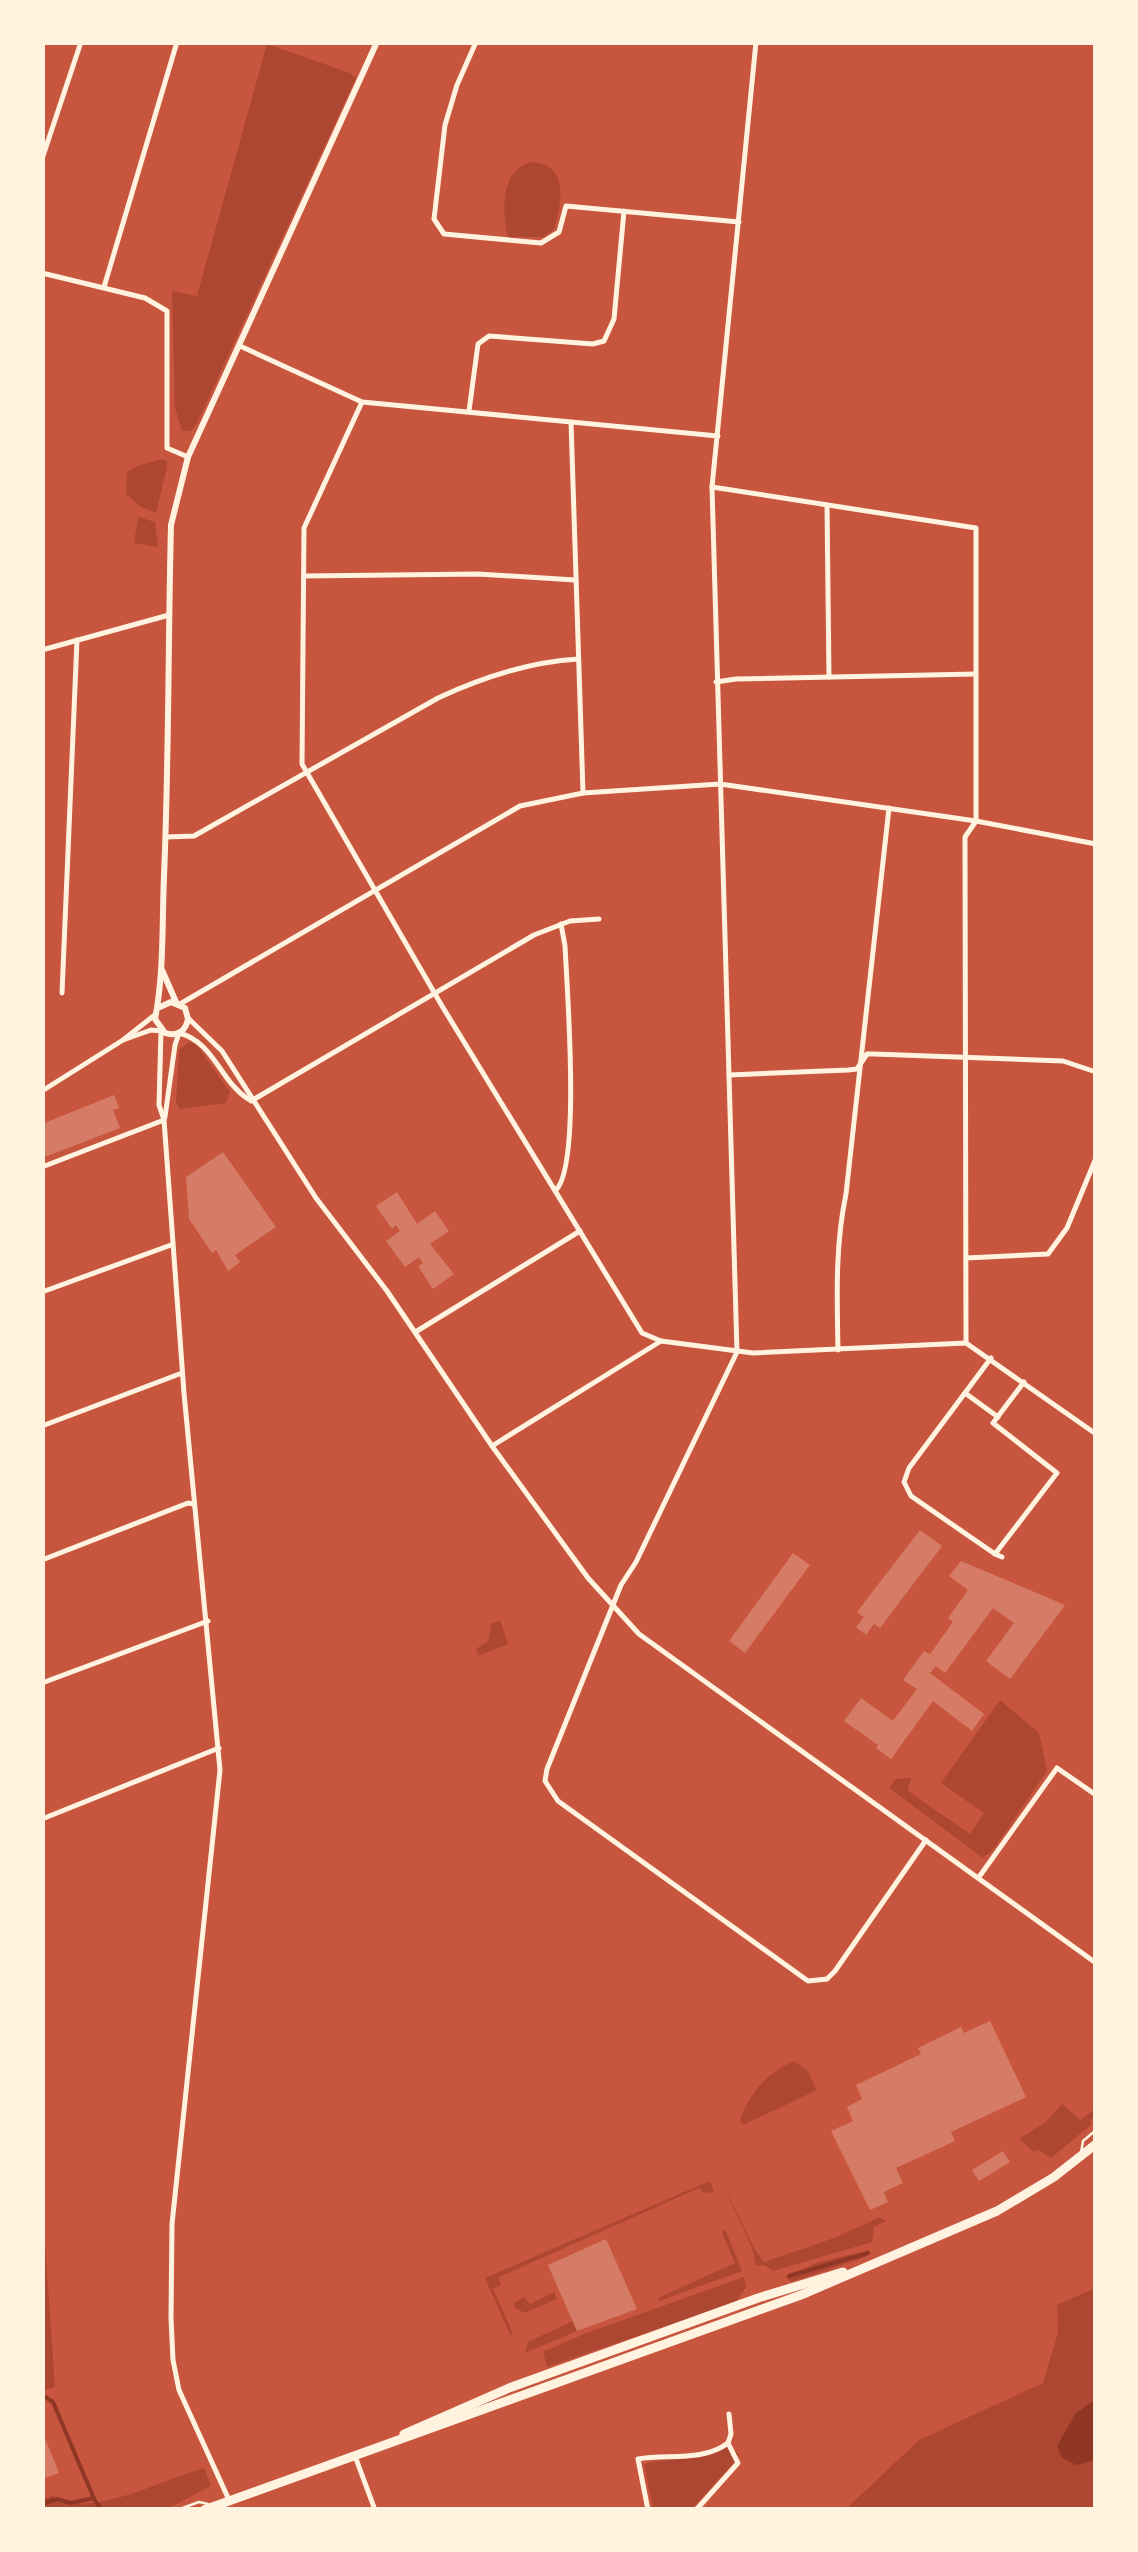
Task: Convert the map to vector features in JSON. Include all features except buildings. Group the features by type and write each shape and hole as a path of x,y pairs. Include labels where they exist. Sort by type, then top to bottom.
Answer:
{"highway":[{"path":"209,2508 792,2299 996,2211 1054,2177 1096,2144"}],"street":[{"path":"42,159 80,42"},
{"path":"104,287 177,42"},
{"path":"228,2500 180,2390 173,2360 171,2318 172,2224 208,1907 220,1748 182,1372 164,1120 158,1105 161,1031 156,1024 166,838 171,525 188,457 377,42"},
{"path":"476,42 445,126 434,218 439,230 450,236 542,243 558,232 566,206 738,222"},
{"path":"756,42 712,487 736,1350 613,1606 546,1781 558,1801 808,1981 827,1980 835,1971 926,1840"},
{"path":"468,412 482,338 593,344 604,341 614,320 624,211"},
{"path":"42,273 144,298 167,311 167,448 188,457"},
{"path":"239,346 362,402 718,436"},
{"path":"362,402 304,528 302,764 434,992 642,1334 661,1341 753,1353 966,1343 1095,1434"},
{"path":"572,422 583,792"},
{"path":"712,487 976,528 976,821 965,837 966,1343"},
{"path":"827,504 830,676"},
{"path":"304,576 478,574 575,580"},
{"path":"42,650 169,615"},
{"path":"62,994 78,640"},
{"path":"166,838 194,836 476,680 578,659"},
{"path":"716,682 976,674"},
{"path":"42,1091 123,1040 158,1011 520,806 583,792 720,784 976,821 1096,844"},
{"path":"838,1350 838,1251 889,808"},
{"path":"251,1100 534,935 561,924 599,919"},
{"path":"556,1190 566,1174 570,1127 566,946 561,924"},
{"path":"160,964 167,987 188,1019 222,1051 316,1198 416,1332 492,1446 588,1578 639,1634 1096,1963"},
{"path":"42,1167 164,1120 169,1106 174,1045 188,1019"},
{"path":"123,1040 150,1030 179,1033 202,1044 239,1093 251,1100"},
{"path":"729,1075 856,1069 867,1054 1063,1061 1094,1072 1096,1060"},
{"path":"966,1258 1048,1254 1067,1228 1096,1158"},
{"path":"416,1332 580,1231"},
{"path":"42,1292 172,1245"},
{"path":"492,1446 661,1341"},
{"path":"991,1358 909,1468 904,1487 911,1496 998,1556 1057,1473 993,1423 1024,1382"},
{"path":"42,1426 182,1372"},
{"path":"966,1393 998,1417"},
{"path":"42,1560 195,1504"},
{"path":"42,1683 208,1621"},
{"path":"42,1819 220,1748"},
{"path":"978,1877 1057,1768 1096,1795"},
{"path":"648,2510 638,2459 712,2452 728,2443 729,2414"},
{"path":"696,2510 738,2463 728,2443"},
{"path":"355,2456 375,2510"}],"lane":[{"path":"1081,2156 1083,2141 1096,2130"},
{"path":"177,2510 199,2502 209,2508"}],"shaded area":[{"path":"267,44 356,78 197,423 191,431 182,431 175,408 172,291 197,296"},
{"path":"533,162 553,170 558,178 560,198 554,229 543,237 508,237 504,203 509,181 522,166"},
{"path":"163,459 167,467 156,513 126,494 127,472"},
{"path":"138,517 155,522 158,547 134,543"},
{"path":"189,1042 196,1044 230,1092 226,1103 179,1109 179,1050"},
{"path":"500,1620 508,1644 478,1656 476,1649 488,1641 491,1624"},
{"path":"1000,1700 1039,1733 1047,1771 993,1850 983,1858 889,1788 896,1779 911,1778 908,1791 970,1834 984,1813 941,1783"},
{"path":"794,2061 807,2070 817,2090 743,2125 740,2120 754,2093 776,2071"},
{"path":"1062,2104 1080,2120 1095,2109 1092,2124 1051,2158 1038,2150 1034,2152 1019,2139 1046,2122"},
{"path":"720,2177 764,2262 837,2237 880,2217 886,2221 874,2227 872,2242 773,2271 764,2265 756,2266 752,2248"},
{"path":"710,2181 714,2192 703,2193 699,2188 499,2277 501,2285 493,2289 512,2331 511,2337 485,2278"},
{"path":"42,2201 55,2387 43,2390 42,2390"},
{"path":"725,2229 742,2271 659,2301 658,2298 735,2263 722,2233"},
{"path":"870,2250 866,2257 791,2282 786,2277 819,2262"},
{"path":"744,2277 746,2287 736,2302 547,2367 543,2352"},
{"path":"1095,2288 1095,2509 845,2510 919,2440 1043,2383 1058,2333 1057,2305"},
{"path":"554,2292 557,2299 525,2313 515,2308 514,2303 524,2297 530,2304"},
{"path":"573,2321 577,2331 525,2353 528,2342"},
{"path":"1095,2400 1095,2460 1077,2465 1062,2458 1057,2446 1076,2413"},
{"path":"727,2446 739,2454 737,2459 692,2509 653,2509 644,2464 707,2456"},
{"path":"204,2468 211,2486 167,2509 43,2509 43,2499 54,2495 56,2501 93,2503"}],"waterway":[{"path":"789,2276 868,2253"},
{"path":"42,2395 53,2402 102,2510"},
{"path":"42,2504 57,2499 71,2503 94,2498"}]}
